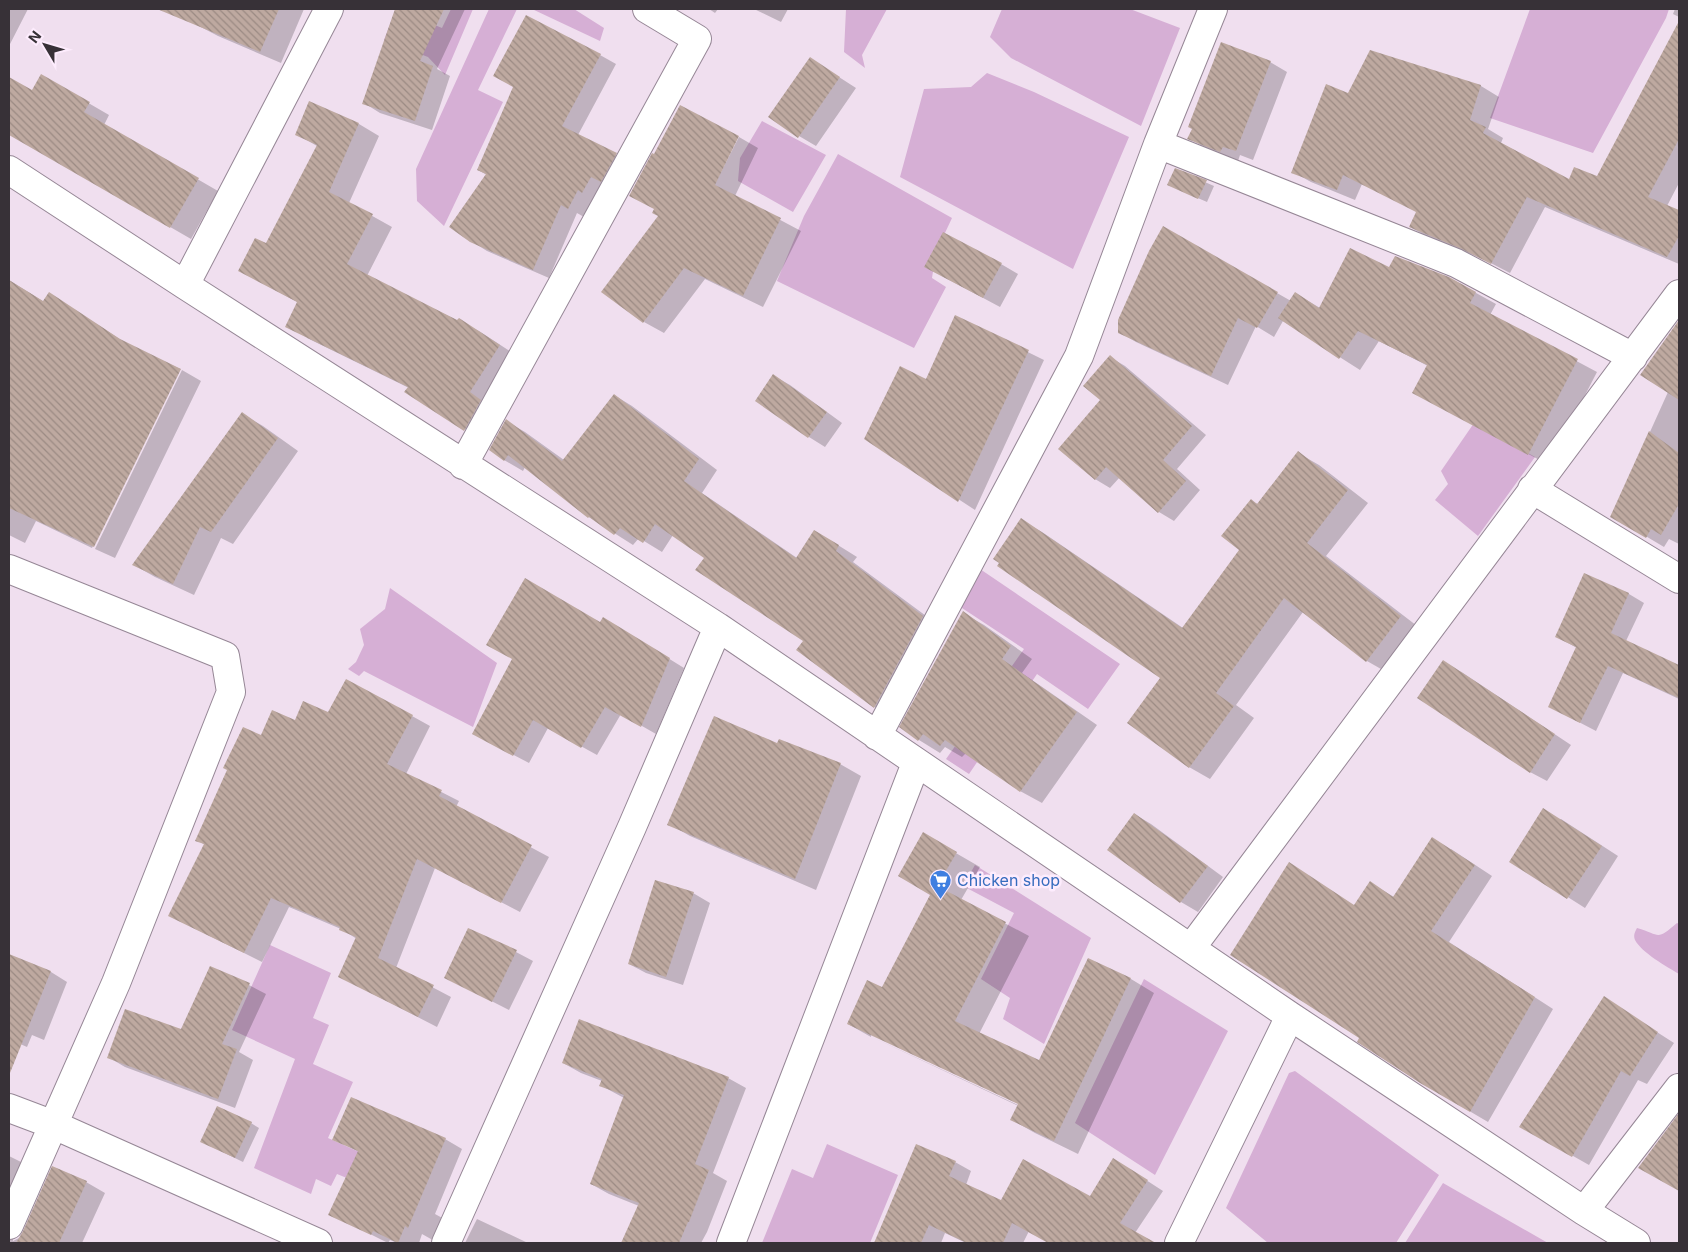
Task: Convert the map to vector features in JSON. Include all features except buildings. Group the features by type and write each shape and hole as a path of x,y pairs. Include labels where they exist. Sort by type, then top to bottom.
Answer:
{"street":[{"path":"185,285 329,9"},
{"path":"463,465 697,39 647,9"},
{"path":"878,736 1079,356 1158,144 1213,9"},
{"path":"1158,144 1456,263 1633,357"},
{"path":"9,170 463,465 718,627 1290,1016 1584,1211 1606,1235 1636,1243"},
{"path":"1191,948 1679,294"},
{"path":"1532,489 1679,579"},
{"path":"9,569 225,656 231,692 116,983 9,1225"},
{"path":"446,1243 632,827 718,627"},
{"path":"731,1243 916,763"},
{"path":"1179,1243 1290,1016"},
{"path":"1584,1211 1679,1088"},
{"path":"9,1108 54,1125 318,1243"}],"shaded area":[{"path":"396,9 442,28 451,9 473,9 445,75 428,57 384,40"},
{"path":"489,9 517,9 478,90 503,102 444,226 417,201 416,169"},
{"path":"532,9 574,9 604,28 600,41"},
{"path":"846,9 887,9 862,55 865,68 844,52"},
{"path":"1002,9 1130,9 1180,28 1141,126 1011,58 990,37"},
{"path":"1530,9 1669,9 1666,18 1593,153 1490,118"},
{"path":"987,73 1034,92 1129,137 1073,269 900,177 924,89 971,87"},
{"path":"762,121 826,155 793,212 738,181 740,158"},
{"path":"838,154 952,218 936,252 932,278 946,287 914,348 777,281 804,216"},
{"path":"1474,423 1535,457 1478,536 1435,500 1448,484 1441,471"},
{"path":"980,569 1120,664 1088,709 1037,674 969,774 946,759 1024,649 959,606"},
{"path":"390,588 497,663 473,727 364,671 359,676 348,669 356,662 364,645 360,629 385,609"},
{"path":"975,865 1091,938 1044,1044 1003,1019 1010,998 981,979 1014,913 963,886"},
{"path":"1677,923 1679,924 1679,974 1638,945 1634,937 1637,928 1658,935"},
{"path":"270,945 331,973 313,1018 329,1025 313,1064 353,1082 328,1138 424,1181 386,1194 337,1174 331,1186 316,1179 311,1194 254,1168 295,1059 232,1030"},
{"path":"1144,979 1228,1031 1155,1175 1075,1123"},
{"path":"1295,1071 1439,1175 1396,1243 1268,1243 1226,1208 1289,1073"},
{"path":"827,1144 898,1175 870,1243 762,1243 792,1169 813,1178"},
{"path":"1443,1183 1548,1243 1405,1243"}],"place":[{"name":"Chicken shop","path":"941,899"}]}
